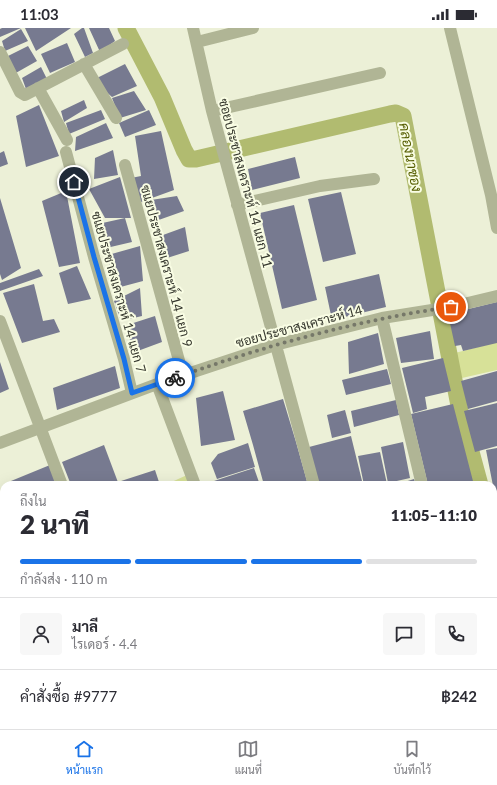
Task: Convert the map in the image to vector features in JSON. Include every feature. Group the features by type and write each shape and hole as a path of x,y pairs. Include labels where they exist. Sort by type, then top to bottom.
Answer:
{"street":[{"name":"ซอยประชาสงเคราะห์ 14 แยก 11","path":"193,28 218,134 313,481"},
{"path":"197,42 252,28"},
{"path":"450,28 491,195 497,228"},
{"path":"0,52 20,92 25,95 123,44"},
{"path":"84,64 116,118"},
{"path":"212,111 380,73"},
{"name":"ซแยประชาสงเคราะห์ 14 แยก 7","path":"38,88 67,146 94,257 124,359 132,393"},
{"name":"ซแยประชาสงเคราะห์ 14 แยก 9","path":"125,165 183,375"},
{"path":"237,204 320,186 374,179"},
{"name":"ซอยประชาสงเคราะห์ 14","path":"0,443 157,384 275,345 382,318 451,307 497,296"},
{"path":"382,318 421,481"},
{"path":"0,321 60,481"},
{"path":"157,384 193,481"}],"green space":[{"path":"497,342 497,370 462,378 455,353"},
{"path":"187,475 189,481 174,481"}],"building":[{"path":"21,28 0,37 0,29"},
{"path":"25,28 71,28 36,51"},
{"path":"84,28 93,53 85,57 74,34"},
{"path":"89,28 109,28 115,41 100,52"},
{"path":"21,29 28,41 5,51 2,41"},
{"path":"67,43 75,62 50,73 41,54"},
{"path":"28,46 37,61 14,74 8,56"},
{"path":"125,64 137,86 112,97 93,80"},
{"path":"41,67 47,79 26,89 22,78"},
{"path":"134,91 146,110 120,118 112,98"},
{"path":"84,100 87,108 64,122 61,111"},
{"path":"39,105 59,156 26,167 16,116"},
{"path":"101,110 105,119 69,134 66,123"},
{"path":"149,110 156,125 125,137 119,123"},
{"path":"106,123 113,138 75,151 76,137"},
{"path":"161,131 174,190 141,202 131,178 141,176 135,136"},
{"path":"113,150 118,175 94,179 95,158"},
{"path":"4,151 8,164 0,167 0,153"},
{"path":"295,157 300,178 252,190 248,169"},
{"path":"120,177 131,218 105,218 89,189"},
{"path":"66,191 80,263 59,267 42,201"},
{"path":"341,192 356,254 323,262 308,199"},
{"path":"177,196 184,211 153,222 151,200"},
{"path":"0,198 21,268 2,280 0,274"},
{"path":"294,205 317,300 282,309 260,213"},
{"path":"125,218 132,242 102,249 98,224"},
{"path":"185,227 189,251 164,259 163,235"},
{"path":"140,246 143,281 113,289 108,255"},
{"path":"77,266 91,299 68,304 59,273"},
{"path":"39,269 43,276 0,291 0,283"},
{"path":"379,274 386,307 332,320 325,287"},
{"path":"34,284 43,321 54,319 60,332 22,343 3,293"},
{"path":"140,288 142,316 121,321 114,301"},
{"path":"497,302 497,343 463,351 461,345 455,346 448,314"},
{"path":"155,316 162,342 135,352 124,326"},
{"path":"430,331 434,359 401,363 396,338"},
{"path":"378,333 384,364 349,374 348,342"},
{"path":"443,358 451,391 425,397 427,409 413,413 402,368"},
{"path":"0,362 9,389 0,393"},
{"path":"115,366 120,388 57,410 53,388"},
{"path":"387,369 391,384 346,395 342,380"},
{"path":"497,371 497,401 468,409 461,381"},
{"path":"223,391 235,440 201,446 196,398"},
{"path":"283,399 307,481 263,481 243,411"},
{"path":"396,400 399,415 354,427 351,411"},
{"path":"497,403 497,446 475,452 464,411"},
{"path":"453,404 473,481 427,481 411,414"},
{"path":"345,410 351,433 332,438 327,415"},
{"path":"351,436 362,481 318,481 309,447"},
{"path":"403,442 410,478 397,481 388,481 381,447"},
{"path":"248,443 255,467 217,479 211,463 218,454"},
{"path":"104,445 118,481 69,481 62,462"},
{"path":"497,448 497,481 492,481 486,450"},
{"path":"380,452 386,481 363,481 358,456"},
{"path":"50,465 56,481 11,481"},
{"path":"254,468 259,481 214,481"},
{"path":"155,470 159,481 121,481"}],"waterway":[{"name":"คลองนาซอง","path":"126,28 162,97 189,159 196,159 390,114 396,113 403,116 460,411 479,481"}],"way so far":[{"path":"175,378 290,341 382,318 451,307"}],"route":[{"path":"74,182 124,359 132,393 175,378"}]}
